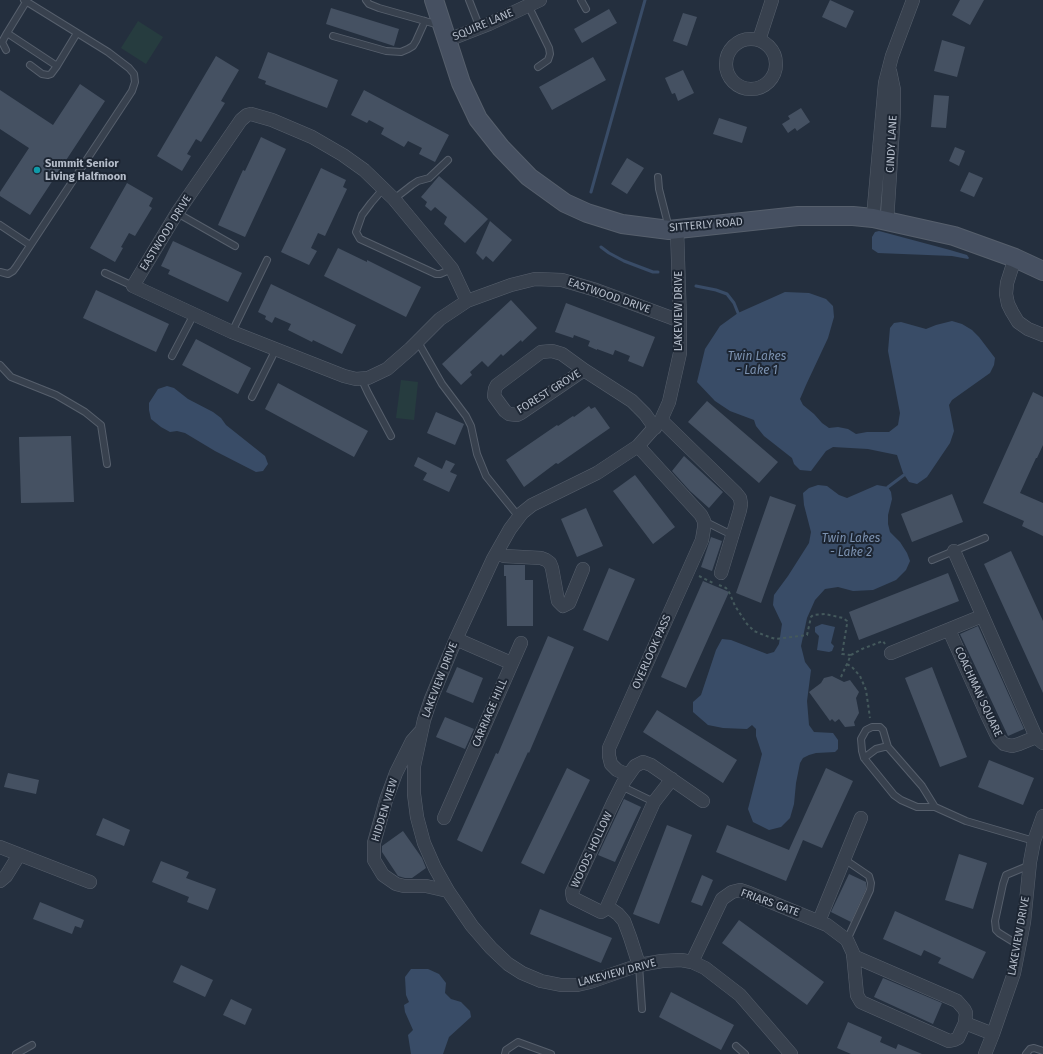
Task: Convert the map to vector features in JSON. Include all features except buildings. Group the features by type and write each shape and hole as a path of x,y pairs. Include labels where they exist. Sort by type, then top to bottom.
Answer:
{"street":[{"name":"SITTERLY ROAD","path":"434,0 461,83 478,119 501,148 529,177 565,203 587,213 622,224 673,230 798,216 853,216 880,219 954,236 1015,258 1043,271"},
{"path":"759,40 772,0"},
{"name":"CINDY LANE","path":"880,219 894,97 889,68 913,0"},
{"name":"SQUIRE LANE","path":"445,33 480,28 534,3"},
{"name":"EASTWOOD DRIVE","path":"468,301 452,269 394,199 364,170 344,155 312,137 278,122 251,114 247,115 241,120 177,213 133,286 232,332 344,376 361,378 368,378 387,368 418,342 440,319 468,301 511,285 535,279 562,280 596,290 680,321"},
{"name":"LAKEVIEW DRIVE","path":"673,230 680,321 680,353 669,402 658,424 638,446 597,473 532,505 520,516 510,529 497,552 456,639 431,699 422,729 414,766 414,794 416,809 424,843 448,892 490,948 508,964 522,973 541,981 561,985 577,985 639,965 662,960 681,960 692,962 705,968 740,995 787,1053"},
{"path":"1015,258 1007,283 1006,294 1008,304 1018,322 1028,329 1043,335"},
{"name":"FOREST GROVE","path":"584,370 517,414 509,414 505,411 494,396 497,385 541,352 552,351 557,352 584,370 632,402 658,424"},
{"path":"658,424 740,498 742,504 720,573"},
{"path":"638,446 682,493 701,515 704,521"},
{"name":"OVERLOOK PASS","path":"625,781 611,764 608,756 610,748 704,534 704,521"},
{"name":"COACHMAN SQUARE","path":"949,630 998,738 1004,744 1012,746 1040,740 982,616 954,551"},
{"path":"497,552 504,556 541,558 546,560 552,568 558,601 563,606 569,603 583,569"},
{"path":"891,653 982,616"},
{"path":"456,639 512,664"},
{"name":"CARRIAGE HILL","path":"444,818 521,643"},
{"name":"HIDDEN VIEW","path":"422,729 412,741 396,773 386,800 374,843 374,860 383,875 396,884 404,886 426,886 448,892"},
{"name":"WOODS HOLLOW","path":"608,907 605,911 601,912 574,899 572,896 625,781 635,766 643,762 651,765 703,801"},
{"path":"639,965 624,922 618,914 608,907 654,802 672,779"},
{"name":"LAKEVIEW DRIVE","path":"985,1054 1012,979 1024,922 1034,841 1043,816"},
{"path":"818,921 861,818"},
{"path":"0,847 90,882"},
{"path":"0,881 6,876 19,855"},
{"name":"FRIARS GATE","path":"692,962 719,904 726,895 740,890 818,921 836,930 847,940"},
{"path":"847,940 852,948 857,995 861,1002 949,1040 958,1038 965,1023 966,1013 964,1008 957,1001 853,956"},
{"path":"965,1023 993,1034"}],"lane":[{"path":"366,0 369,4 379,8 425,21 445,33"},
{"path":"468,0 480,28"},
{"path":"581,0 586,9"},
{"path":"0,272 8,274 13,271 132,91 135,82 134,74 129,68 108,52 25,1 2,42 6,50"},
{"path":"534,3 550,54 548,60 538,67"},
{"path":"333,36 386,51 400,52 413,46 425,21"},
{"path":"7,33 57,66"},
{"path":"30,66 42,74 51,74 77,33"},
{"path":"394,199 418,181 429,178 448,160"},
{"path":"658,177 659,189 673,230"},
{"path":"384,189 362,215 356,232 360,239 436,274 452,269"},
{"path":"177,213 235,246"},
{"path":"0,226 30,245"},
{"path":"232,332 266,260"},
{"path":"105,273 133,286"},
{"path":"172,356 194,314"},
{"path":"418,342 442,384 466,416 471,426 477,454 486,476 520,516"},
{"path":"252,397 276,349"},
{"path":"0,365 11,377 56,395 85,412 101,425 107,464"},
{"path":"361,378 391,436"},
{"path":"704,521 732,535"},
{"path":"932,560 985,538"},
{"path":"935,807 922,786 888,747 883,730 872,727 866,730 861,739 864,758 894,795 901,800 917,807 935,807 966,821 1034,841"},
{"path":"864,758 876,749 888,747"},
{"path":"625,781 654,802"},
{"path":"844,859 869,876 871,883 870,890 847,940"},
{"path":"1020,946 999,933 996,930 995,922 1006,875 1030,865"},
{"path":"639,965 642,1009"},
{"path":"505,1054 506,1050 518,1042 551,1054"},
{"path":"16,1054 32,1045"},
{"path":"736,1046 745,1054"},
{"path":"1026,1054 1030,1049 1034,1048 1043,1051"}],"path":[{"path":"688,571 726,588 747,624 762,635 776,638 807,635 811,617 813,615 825,614 843,618 847,621 842,654 851,655 883,641 891,653"},
{"path":"841,677 851,655"},
{"path":"847,664 852,666 860,676 866,690 870,718"}],"green space":[{"path":"138,21 163,37 146,64 121,48"},
{"path":"401,380 418,382 414,420 396,418"}],"water":[{"path":"879,231 967,255 969,258 878,253 872,249 872,237 875,232"},
{"name":"Twin Lakes - Lake 1","path":"785,292 809,293 826,299 833,306 834,317 828,338 800,399 803,405 829,428 838,427 848,429 856,434 867,432 889,432 898,425 900,413 888,351 890,328 894,323 901,322 926,329 952,321 962,324 972,330 979,337 995,358 994,365 990,373 952,400 949,405 954,431 950,443 927,477 917,484 909,482 903,473 897,455 868,449 833,447 826,451 811,471 800,470 794,464 792,458 764,436 756,426 754,420 730,411 715,401 697,382 705,349 720,326 738,313"},
{"path":"167,386 174,388 188,399 213,412 221,418 226,425 265,456 268,464 263,471 256,472 215,451 185,433 177,431 170,432 151,419 149,403 158,389"},
{"name":"Twin Lakes - Lake 2","path":"818,485 827,486 839,495 847,498 877,485 888,487 891,492 892,499 888,515 890,532 900,542 910,561 906,570 896,580 873,590 853,591 838,587 825,589 815,600 807,618 801,646 805,662 811,670 807,701 809,725 814,732 833,733 838,740 838,749 835,752 816,753 803,758 800,763 794,804 790,818 781,827 769,830 753,822 748,809 762,754 756,736 756,729 752,725 747,729 723,728 708,725 693,712 693,702 701,695 716,650 722,639 731,640 767,654 774,652 779,644 782,624 773,605 774,595 809,543 811,532 804,505 803,493 809,488"},
{"path":"822,624 835,627 831,643 834,646 832,651 829,652 817,650 819,636 815,632 815,627"},
{"path":"411,969 428,969 439,974 446,983 445,993 451,999 461,1002 470,1011 471,1017 449,1037 443,1054 411,1054 408,1035 413,1030 405,1012 404,1005 409,1002 406,995 405,977"}],"waterway":[{"path":"591,192 645,0"},
{"path":"601,247 624,261 653,272 658,272"},
{"path":"696,286 727,294 734,303 738,313"},
{"path":"888,487 904,475"}],"place":[{"name":"Summit Senior Living Halfmoon","path":"37,170"}]}
